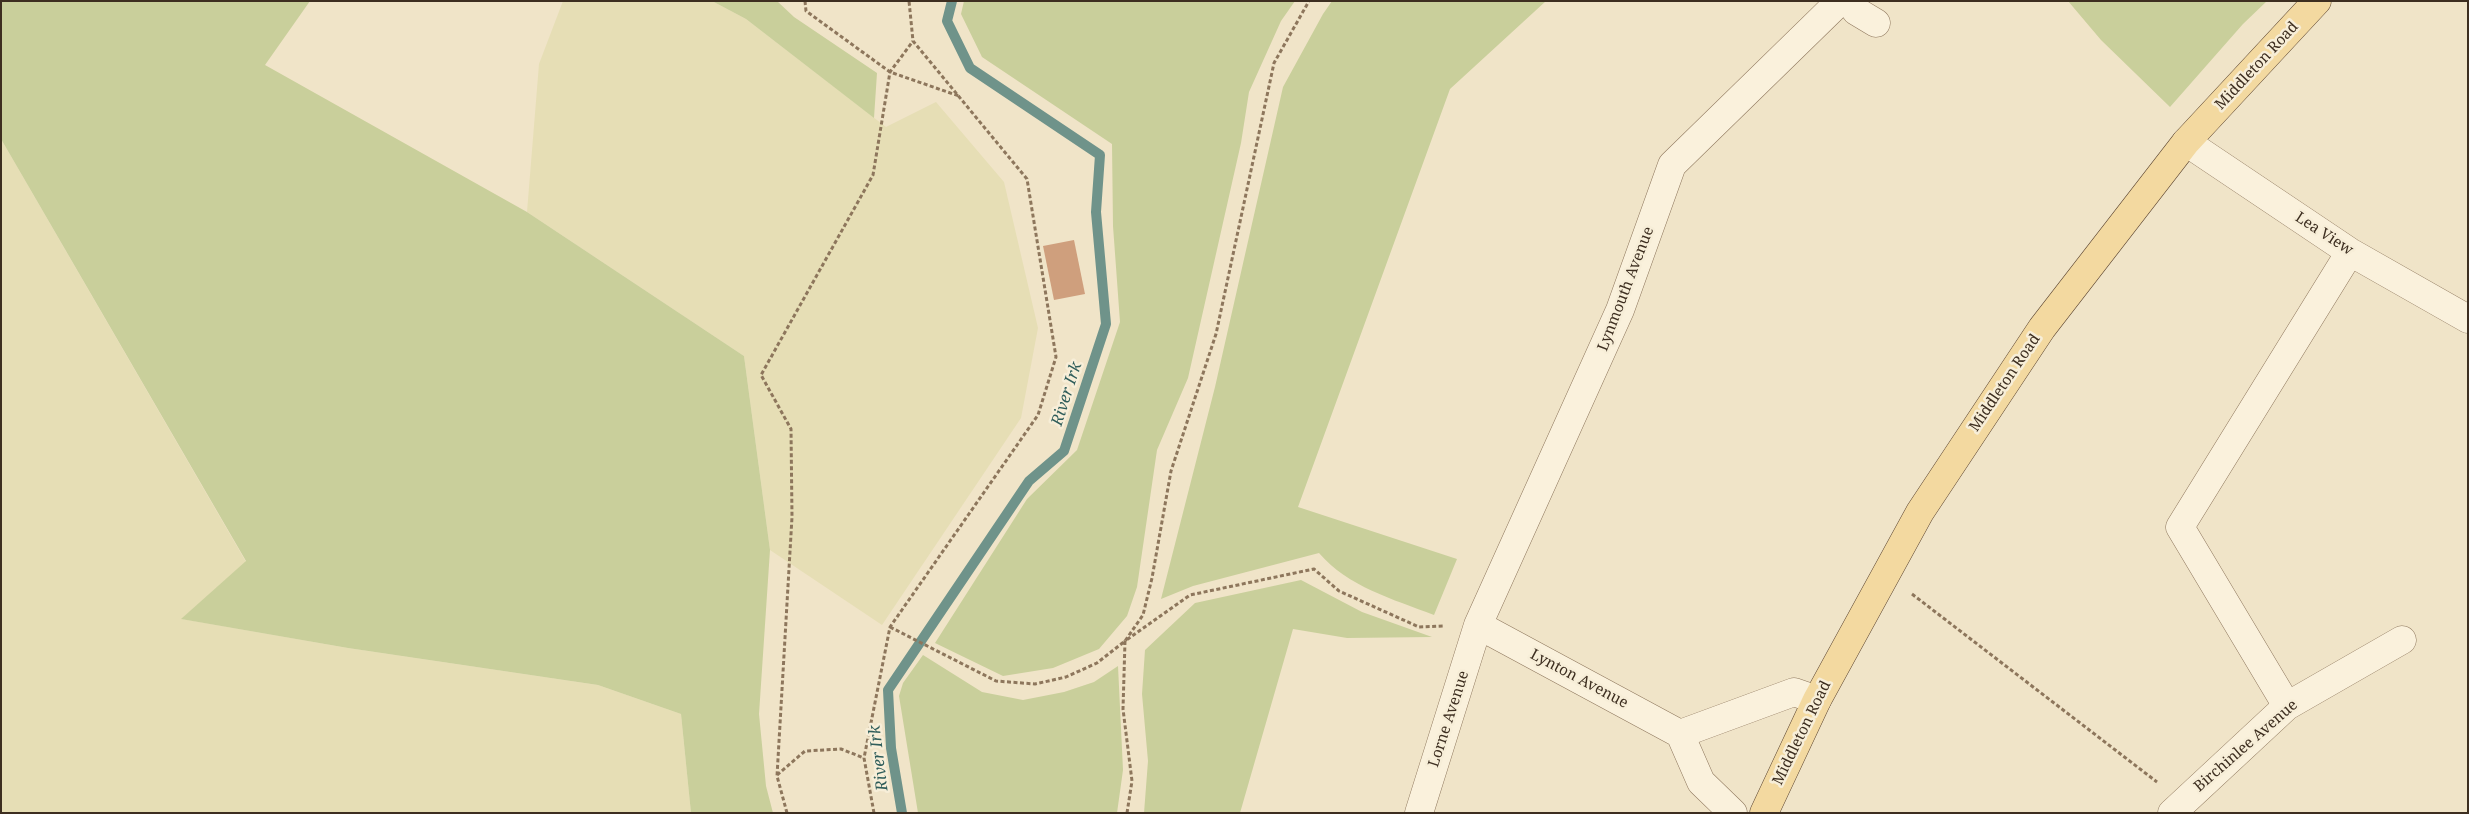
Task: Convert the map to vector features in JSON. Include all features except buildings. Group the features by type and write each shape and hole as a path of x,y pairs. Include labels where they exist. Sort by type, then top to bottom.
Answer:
{"main road":[{"name":"Middleton Road","path":"1764,813 1817,700 1920,512 2042,328 2186,142 2317,1"}],"street":[{"name":"Lynmouth Avenue","path":"1478,625 1620,310 1672,165 1840,1"},
{"path":"1850,1 1856,11 1876,23"},
{"name":"Lea View","path":"2186,142 2350,252 2468,318"},
{"path":"2287,706 2180,527 2350,252"},
{"name":"Lynton Avenue","path":"1478,625 1680,734"},
{"name":"Lorne Avenue","path":"1419,813 1478,625"},
{"name":"Birchinlee Avenue","path":"2178,808 2287,706 2402,640"},
{"path":"1733,813 1701,782 1680,734 1794,692 1817,700"}],"path":[{"path":"805,1 806,11 890,72 959,97"},
{"path":"874,813 864,758 890,627 1038,415 1056,356 1027,179 913,41 909,1"},
{"path":"1127,813 1132,781 1123,709 1125,641 1143,615 1152,578 1171,471 1216,334 1274,63 1309,1"},
{"path":"787,813 777,776 792,517 790,429 761,375 873,175 890,72 913,41"},
{"path":"890,627 996,681 1035,684 1066,677 1097,663 1190,595 1314,569 1340,591 1419,628 1478,625"},
{"path":"1886,574 2178,808"},
{"path":"777,776 805,751 842,750 864,758"}],"shaded area":[{"path":"563,1 712,1 746,19 886,127 936,102 1004,182 1038,328 1021,418 882,625 770,550 744,356 527,212 539,64"},
{"path":"1,139 246,562 182,619 348,648 598,685 681,714 691,813 1,813"}],"green space":[{"path":"1,1 310,1 265,65 527,212 744,356 770,550 759,714 766,786 773,813 691,813 681,714 598,685 348,648 181,619 246,561 1,139"},
{"path":"712,1 777,1 794,17 877,73 874,118 746,19"},
{"path":"964,1 1295,1 1281,21 1249,92 1241,143 1188,378 1157,450 1137,587 1127,616 1099,649 1053,668 1003,676 935,643 1027,499 1077,450 1120,322 1113,226 1112,144 982,57 961,14"},
{"path":"1332,1 1546,1 1450,89 1298,507 1457,559 1434,615 1372,591 1357,583 1343,575 1319,553 1193,586 1161,599 1215,387 1283,87"},
{"path":"2068,1 2267,1 2243,24 2170,107 2101,40"},
{"path":"1301,580 1362,612 1432,637 1347,638 1293,629 1240,813 1144,813 1148,761 1142,694 1145,650 1195,603"},
{"path":"923,655 982,692 1023,700 1064,692 1094,682 1118,666 1123,770 1117,813 918,813 899,696 903,683"}],"waterway":[{"name":"River Irk","path":"902,813 891,748 888,690 1029,481 1064,451 1106,324 1096,212 1100,155 970,68 947,21 952,1"}]}
